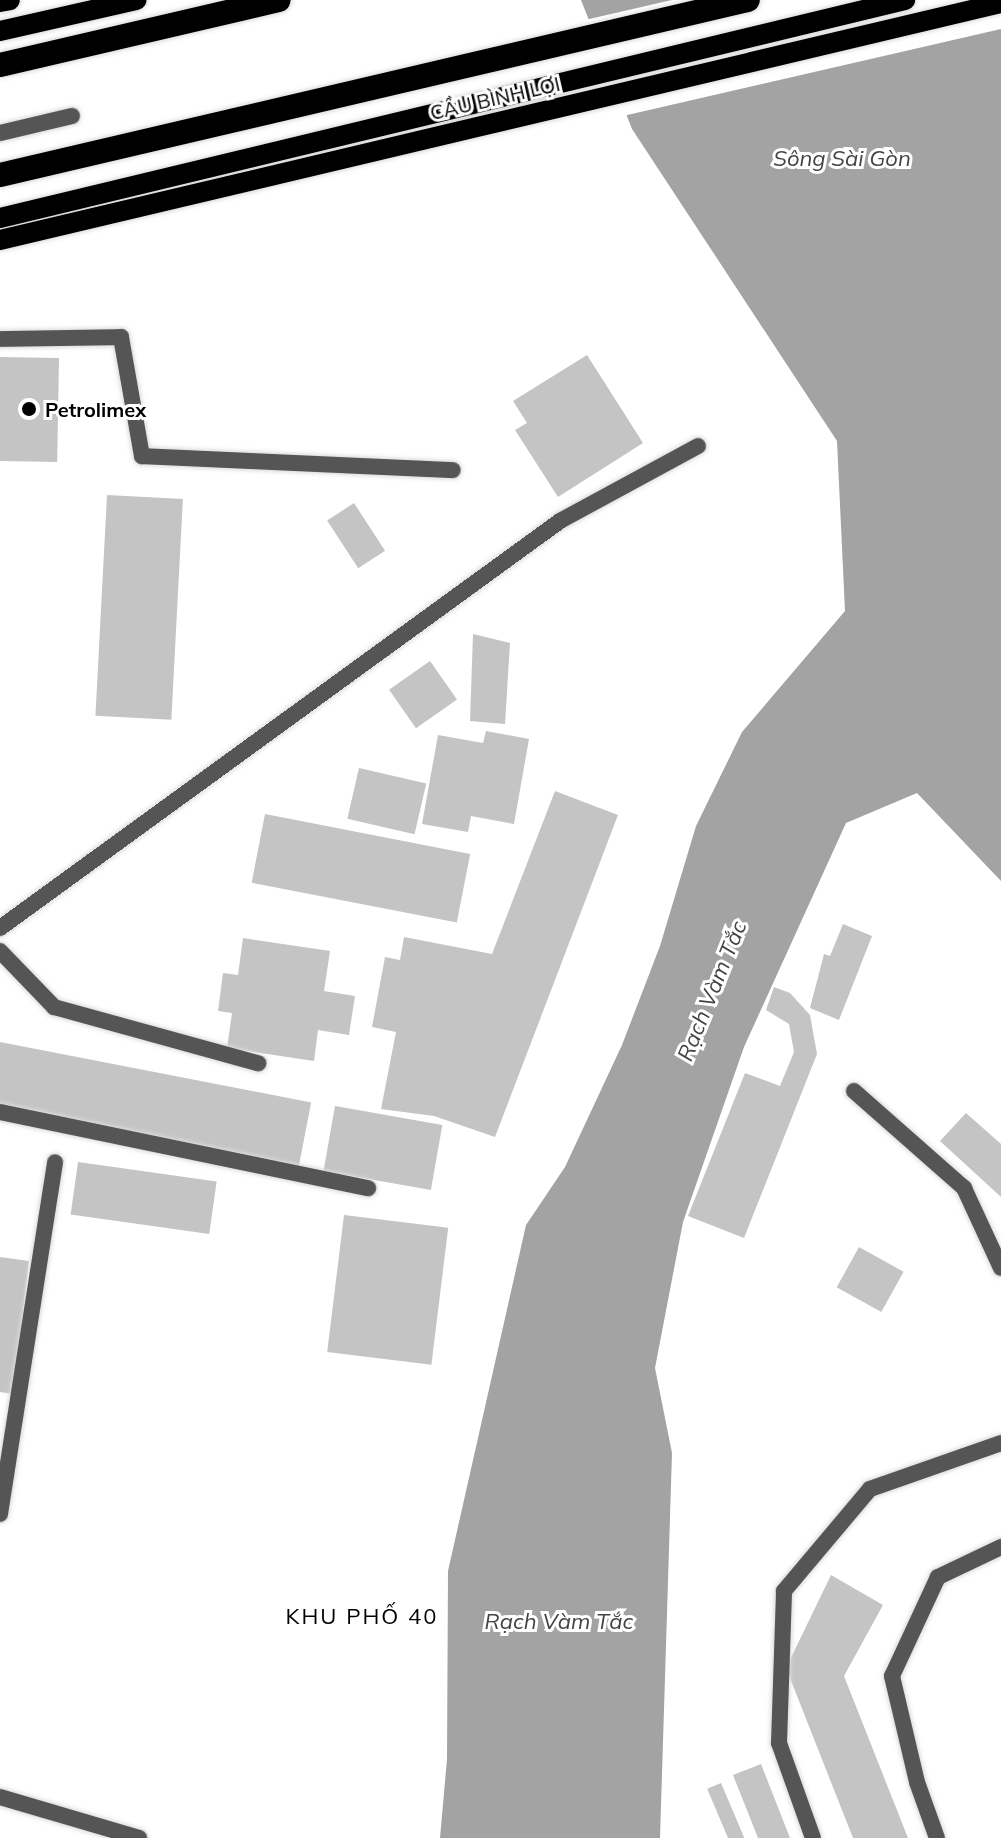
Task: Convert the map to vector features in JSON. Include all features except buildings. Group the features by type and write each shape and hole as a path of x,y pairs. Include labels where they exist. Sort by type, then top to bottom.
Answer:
{"highway":[{"path":"0,65 279,0"},
{"name":"CẦU BÌNH LỢI","path":"0,175 748,0"}],"main road":[{"path":"0,2 10,0"},
{"path":"0,31 137,0"},
{"name":"CẦU BÌNH LỢI","path":"0,218 905,0"},
{"name":"CẦU BÌNH LỢI","path":"0,240 1001,3"}],"street":[{"path":"0,133 72,116"},
{"path":"0,339 121,337 142,456 453,470"},
{"path":"0,928 560,521 698,446"},
{"path":"0,951 54,1007 258,1063"},
{"path":"854,1091 964,1188 1001,1268"},
{"path":"0,1112 368,1188"},
{"path":"0,1514 55,1162"},
{"path":"813,1838 779,1743 784,1591 870,1489 1001,1443"},
{"path":"937,1838 917,1782 892,1676 938,1577 1001,1547"},
{"path":"0,1797 139,1838"}],"water":[{"path":"581,0 1001,0 1001,881 917,793 846,823 744,1047 683,1222 655,1368 672,1453 660,1838 440,1838 447,1759 448,1571 526,1225 565,1167 622,1045 660,946 696,826 742,732 845,611 837,441 632,129"}],"pier":[{"path":"672,0 1001,0 1001,29 623,116 585,20"}],"place":[{"name":"Petrolimex","path":"29,409"}],"district":[{"name":"KHU PHỐ 40","path":"362,1617"}],"water label":[{"name":"Sông Sài Gòn","path":"842,159"},
{"name":"Rạch Vàm Tắc","path":"712,991"},
{"name":"Rạch Vàm Tắc","path":"559,1622"}]}
